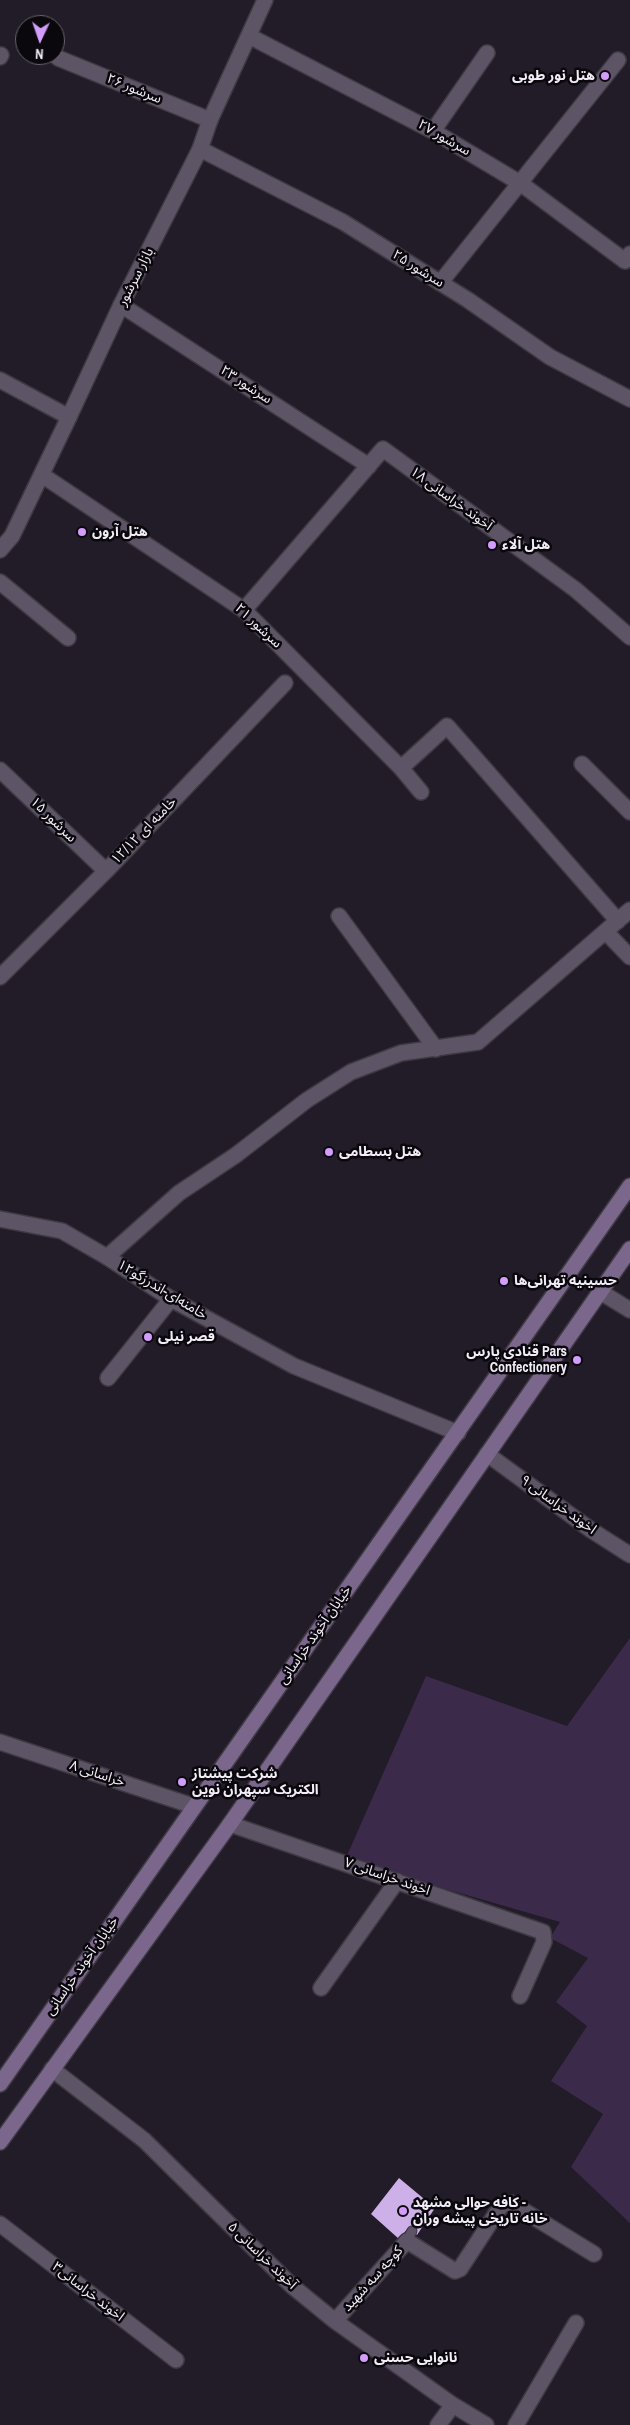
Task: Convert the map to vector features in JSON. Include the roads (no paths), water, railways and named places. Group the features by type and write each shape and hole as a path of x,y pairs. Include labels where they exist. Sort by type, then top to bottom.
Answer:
{"main road":[{"name":"خیابان آخوند خراسانی","path":"0,2084 193,1806 458,1433 630,1186"},
{"path":"0,2142 230,1824 630,1249"}],"street":[{"name":"بازار سرشور","path":"0,550 12,536 121,305 200,149 210,120 265,0"},
{"name":"سرشور ۲۷","path":"249,36 433,131 520,183 628,257"},
{"path":"433,131 487,53"},
{"path":"440,283 618,60"},
{"name":"سرشور ۲۶","path":"65,61 210,120"},
{"name":"سرشور ۲۵","path":"200,149 343,222 440,283 550,357 630,400"},
{"name":"سرشور ۲۳","path":"121,305 369,466"},
{"path":"0,380 69,417"},
{"name":"آخوند خراسانی ۱۸","path":"369,466 383,449 576,590 630,637"},
{"path":"244,610 369,466"},
{"name":"سرشور ۲۱","path":"42,475 244,610 401,768 422,792"},
{"path":"0,582 68,638"},
{"name":"خامنه ای ۱۲/۱۲","path":"0,977 106,871 285,683"},
{"path":"401,768 447,726 618,921"},
{"path":"582,764 630,812"},
{"name":"سرشور ۱۵","path":"0,770 106,871"},
{"path":"107,1257 179,1193 236,1155 307,1100 351,1072 401,1052 436,1049 478,1042 630,910"},
{"path":"339,916 436,1049"},
{"path":"606,932 630,957"},
{"name":"خامنه‌ای-اندرزگو۱۲","path":"0,1219 62,1231 107,1257 171,1299 294,1366 458,1433"},
{"path":"599,1291 630,1310"},
{"path":"108,1378 171,1299"},
{"name":"اخوند خراسانی ۹","path":"487,1454 591,1530 630,1555"},
{"name":"خراسانی ۸","path":"0,1742 193,1806"},
{"name":"اخوند خراسانی ۷","path":"230,1824 543,1932 544,1942 520,1996"},
{"path":"321,1988 397,1881"},
{"name":"آخوند خراسانی ۵","path":"52,2069 144,2140 292,2286 336,2321 454,2405 486,2425"},
{"name":"کوچه سه شهید","path":"336,2321 410,2236 455,2272 460,2269 501,2206 506,2203 511,2203 594,2254"},
{"name":"اخوند خراسانی۳","path":"0,2224 176,2360"},
{"path":"516,2425 576,2323"},
{"path":"438,2425 454,2405"}],"place":[{"name":"هتل نور طوبی","path":"605,76"},
{"name":"هتل آرون","path":"82,532"},
{"name":"هتل آلاء","path":"492,545"},
{"name":"هتل بسطامی","path":"329,1152"},
{"name":"حسینیه تهرانی‌ها","path":"504,1281"},
{"name":"قصر نیلی","path":"148,1337"},
{"name":"قنادی پارس Pars Confectionery","path":"577,1360"},
{"name":"شرکت پیشتاز الکتریک سپهران نوین","path":"182,1782"},
{"name":"کافه حوالی مشهد - خانه تاریخی پیشه وران","path":"403,2211"},
{"name":"نانوایی حسنی","path":"364,2358"}]}
